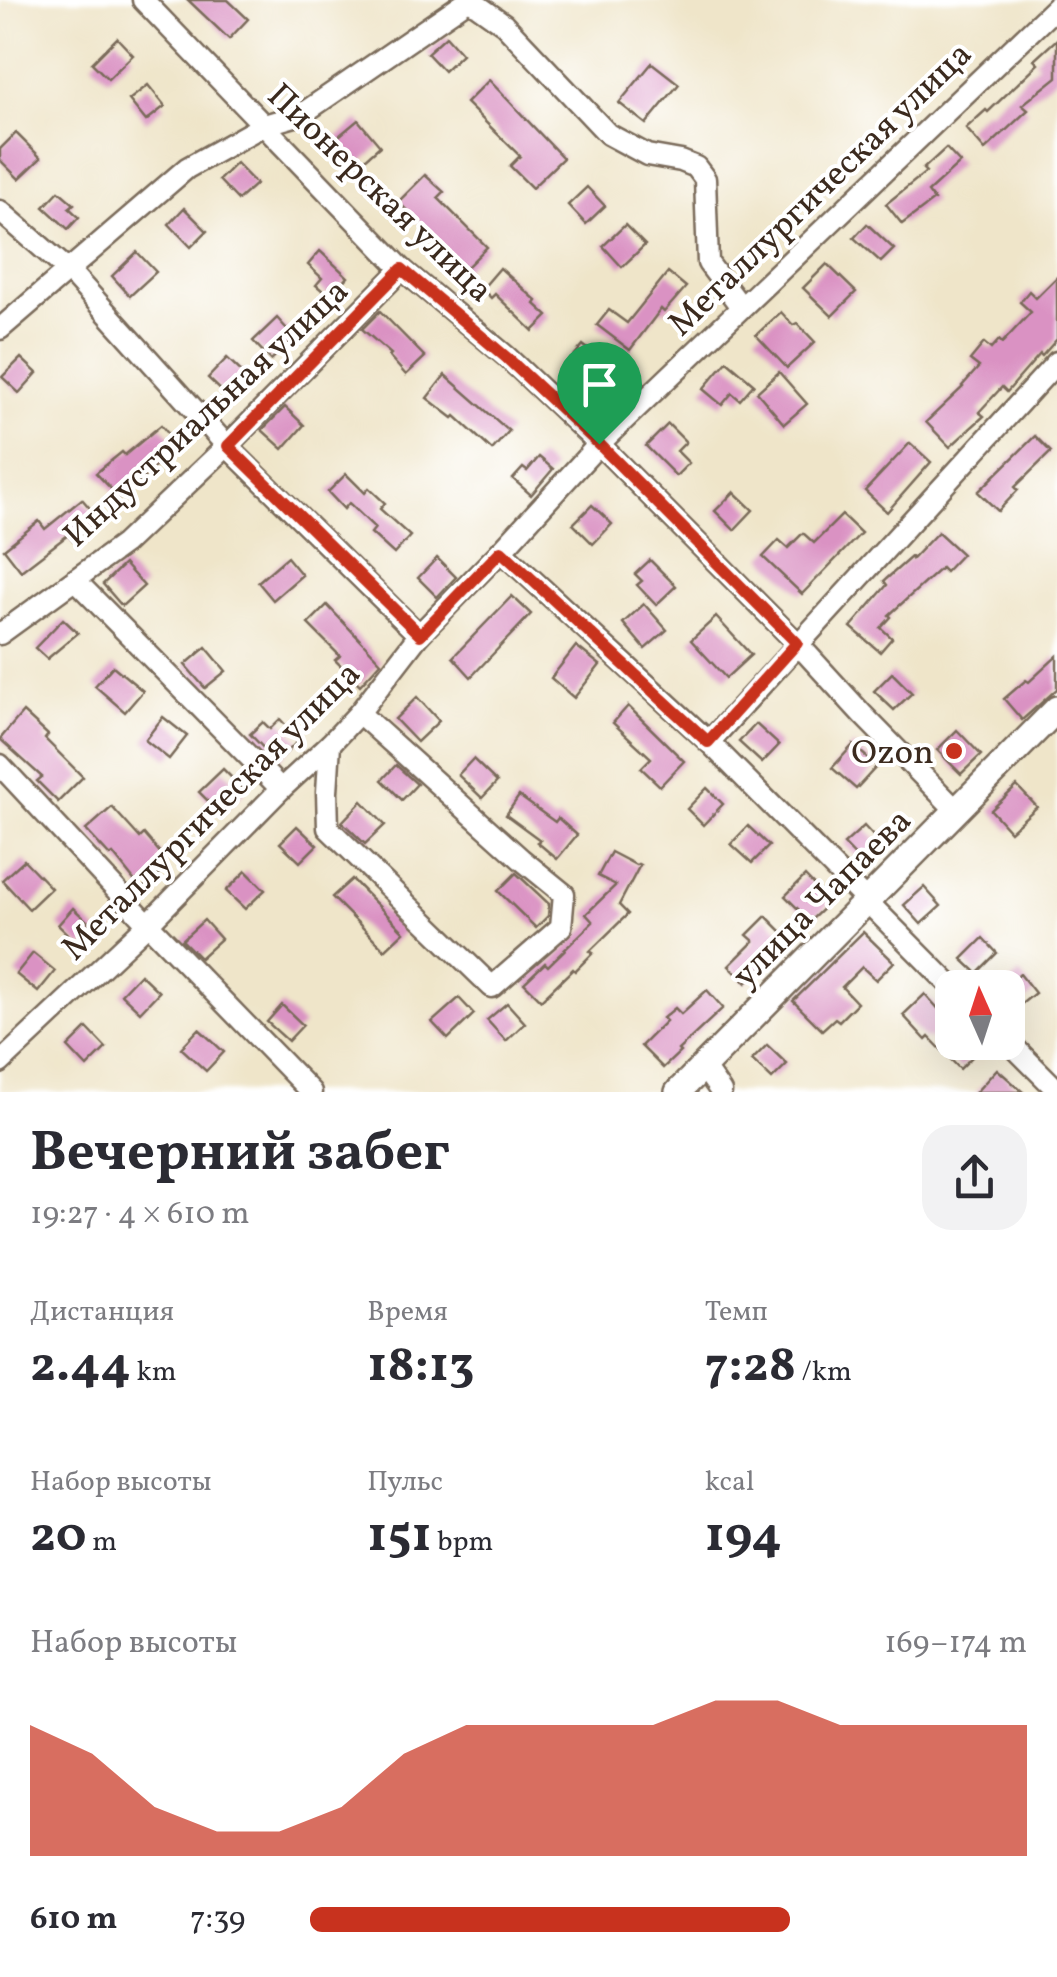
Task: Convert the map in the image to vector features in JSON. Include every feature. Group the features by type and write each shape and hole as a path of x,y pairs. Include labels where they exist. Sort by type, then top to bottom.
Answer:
{"street":[{"name":"Пионерская улица","path":"144,0 402,269 507,358 599,444 956,810"},
{"path":"0,330 187,168 264,125 302,114 469,0 504,24 608,134 647,155 696,167 705,179 708,263 741,307"},
{"name":"Металлургическая улица","path":"0,1063 330,744 420,635 599,444 1057,6"},
{"path":"0,211 69,271 228,446 420,635"},
{"name":"Индустриальная улица","path":"0,634 124,544 228,446 402,269"},
{"path":"708,742 1057,362"},
{"path":"501,551 708,742 935,970"},
{"path":"75,580 281,789"},
{"name":"улица Чапаева","path":"678,1092 1057,709"},
{"path":"330,744 328,828 492,987 561,927 564,894 359,713"},
{"path":"0,765 312,1092"},
{"path":"1025,1058 1057,1090"},
{"path":"703,1066 721,1092"}],"building":[{"path":"188,0 228,0 248,19 229,39"},
{"path":"446,36 462,54 444,71 427,53"},
{"path":"117,38 133,55 108,79 92,63"},
{"path":"1057,39 1057,77 1022,105 1028,110 985,150 966,128 1038,64 1034,60"},
{"path":"652,63 679,84 646,124 619,103"},
{"path":"489,80 563,158 532,188 510,166 520,156 466,103"},
{"path":"148,85 165,106 146,121 129,100"},
{"path":"358,120 380,146 356,167 333,141"},
{"path":"16,133 41,158 19,179 0,160 0,149"},
{"path":"946,148 960,163 928,192 934,200 902,224 886,204 926,172 923,169"},
{"path":"236,163 256,184 238,200 219,180"},
{"path":"425,175 444,192 438,198 487,247 463,271 398,202"},
{"path":"587,187 605,206 586,224 568,205"},
{"path":"59,191 74,204 69,208 79,217 68,229 44,207"},
{"path":"184,208 207,231 191,247 169,224"},
{"path":"867,224 894,249 881,262 854,238"},
{"path":"625,225 645,245 622,267 603,246"},
{"path":"320,251 348,277 330,297 316,285 322,278 308,265"},
{"path":"137,252 156,272 130,296 112,276"},
{"path":"827,264 856,292 832,316 803,288"},
{"path":"500,268 548,316 533,331 495,294 491,298 482,289"},
{"path":"668,272 686,287 664,312 661,309 630,350 597,325 609,310 627,323"},
{"path":"1057,277 1057,339 1007,392 1002,387 979,412 984,416 950,447 926,422 979,367 970,360 984,343 991,349 999,340 1002,343 1031,312 1020,302 1029,291 1036,298"},
{"path":"380,311 425,357 406,375 391,354 362,329"},
{"path":"781,312 815,342 787,368 756,335"},
{"path":"277,318 295,338 271,360 253,341"},
{"path":"583,345 613,370 593,394 563,369"},
{"path":"21,358 37,373 19,393 2,377"},
{"path":"227,358 246,376 227,396 208,378"},
{"path":"727,361 754,384 740,400 732,393 722,405 703,389"},
{"path":"779,372 807,404 784,424 757,392"},
{"path":"445,375 509,431 492,450 455,416 427,398"},
{"path":"285,407 304,425 283,449 262,430"},
{"path":"668,424 686,442 677,451 689,463 676,476 646,446"},
{"path":"161,425 179,447 120,498 96,473"},
{"path":"1035,436 1051,452 1015,487 1018,490 998,511 978,492"},
{"path":"910,443 931,462 887,512 865,491"},
{"path":"539,457 553,469 531,495 513,479"},
{"path":"346,474 365,493 369,488 385,503 380,509 410,536 394,554 371,533 375,528 349,503 344,509 328,492"},
{"path":"734,492 753,510 734,530 715,511"},
{"path":"82,499 100,520 73,541 68,535 21,571 4,549 39,521 45,529"},
{"path":"592,505 612,524 593,544 573,524"},
{"path":"842,515 861,533 802,594 763,557 779,540 788,548 803,533 814,543"},
{"path":"938,532 962,554 889,615 881,628 892,638 880,652 851,627 887,585 884,581"},
{"path":"287,557 302,575 273,600 258,582"},
{"path":"437,558 456,577 437,597 418,578"},
{"path":"650,560 676,586 656,605 637,585 642,581 635,574"},
{"path":"124,564 144,586 122,606 103,584"},
{"path":"512,596 531,614 471,677 453,657"},
{"path":"644,604 667,630 645,649 623,623"},
{"path":"327,605 381,662 360,685 335,660 340,656 308,624"},
{"path":"716,617 751,655 726,678 691,640"},
{"path":"63,619 78,633 47,659 35,648"},
{"path":"576,646 600,665 574,698 551,678"},
{"path":"206,647 226,671 205,688 185,665"},
{"path":"1057,656 1057,689 1022,720 1004,699"},
{"path":"113,666 143,691 125,712 95,686"},
{"path":"892,673 912,693 894,710 874,691"},
{"path":"417,697 439,721 417,742 395,719"},
{"path":"628,706 684,761 660,786 641,768 651,758 613,723"},
{"path":"23,712 83,777 58,802 37,781 42,777 0,739"},
{"path":"163,717 187,736 169,759 145,740"},
{"path":"280,719 299,740 277,762 250,734 263,722 270,729"},
{"path":"756,724 779,745 762,763 739,742"},
{"path":"957,730 981,755 961,774 937,750"},
{"path":"853,745 877,766 856,789 832,768"},
{"path":"473,759 497,782 482,798 458,775"},
{"path":"396,765 417,784 402,800 382,780"},
{"path":"223,769 245,791 221,814 199,792"},
{"path":"1017,786 1037,807 1010,831 991,810"},
{"path":"707,788 723,804 703,825 687,809"},
{"path":"519,796 555,822 558,818 577,835 557,859 537,842 540,840 506,815"},
{"path":"362,801 385,825 365,844 342,822"},
{"path":"112,807 162,855 158,861 165,870 141,889 113,854 110,856 86,830"},
{"path":"297,826 317,845 300,862 280,843"},
{"path":"748,826 769,846 752,863 731,844"},
{"path":"864,826 886,850 867,868 844,844"},
{"path":"611,852 640,865 619,905 628,914 575,971 541,1000 524,983 545,963 548,966 593,922 586,914 616,885 598,876"},
{"path":"24,860 51,888 29,909 2,880"},
{"path":"246,871 265,890 245,909 226,891"},
{"path":"516,873 549,904 548,916 536,928 498,891"},
{"path":"805,876 830,902 810,921 785,896"},
{"path":"352,879 404,932 385,950 332,897"},
{"path":"924,887 941,906 921,924 904,905"},
{"path":"73,908 98,931 82,948 58,925"},
{"path":"766,916 791,941 746,983 729,966 754,941 747,935"},
{"path":"204,920 221,939 200,958 182,940"},
{"path":"863,932 894,962 876,980 862,967 842,987 857,1003 839,1021 835,1018 822,1030 793,1001"},
{"path":"983,938 997,953 980,970 974,970 962,959"},
{"path":"33,953 55,971 38,992 16,974"},
{"path":"140,974 159,992 140,1012 121,994"},
{"path":"1025,980 1035,993 1025,1001"},
{"path":"707,990 723,1008 663,1068 641,1046 666,1021 663,1018 675,1008 681,1014"},
{"path":"925,994 935,1005 935,1043 929,1037 926,1040 903,1015"},
{"path":"459,998 474,1014 448,1039 432,1022"},
{"path":"507,1003 525,1023 506,1041 487,1020"},
{"path":"282,1005 303,1025 288,1041 267,1022"},
{"path":"87,1028 106,1048 87,1067 68,1047"},
{"path":"199,1029 224,1052 206,1071 181,1048"},
{"path":"767,1045 787,1064 772,1079 752,1060"},
{"path":"951,1060 969,1060 960,1069"},
{"path":"997,1069 1023,1092 976,1092"}],"place":[{"name":"Ozon","path":"954,751"}],"route":[{"path":"402,269 507,358 599,444 797,643 708,742 501,551 420,635 228,446 402,269"}]}
